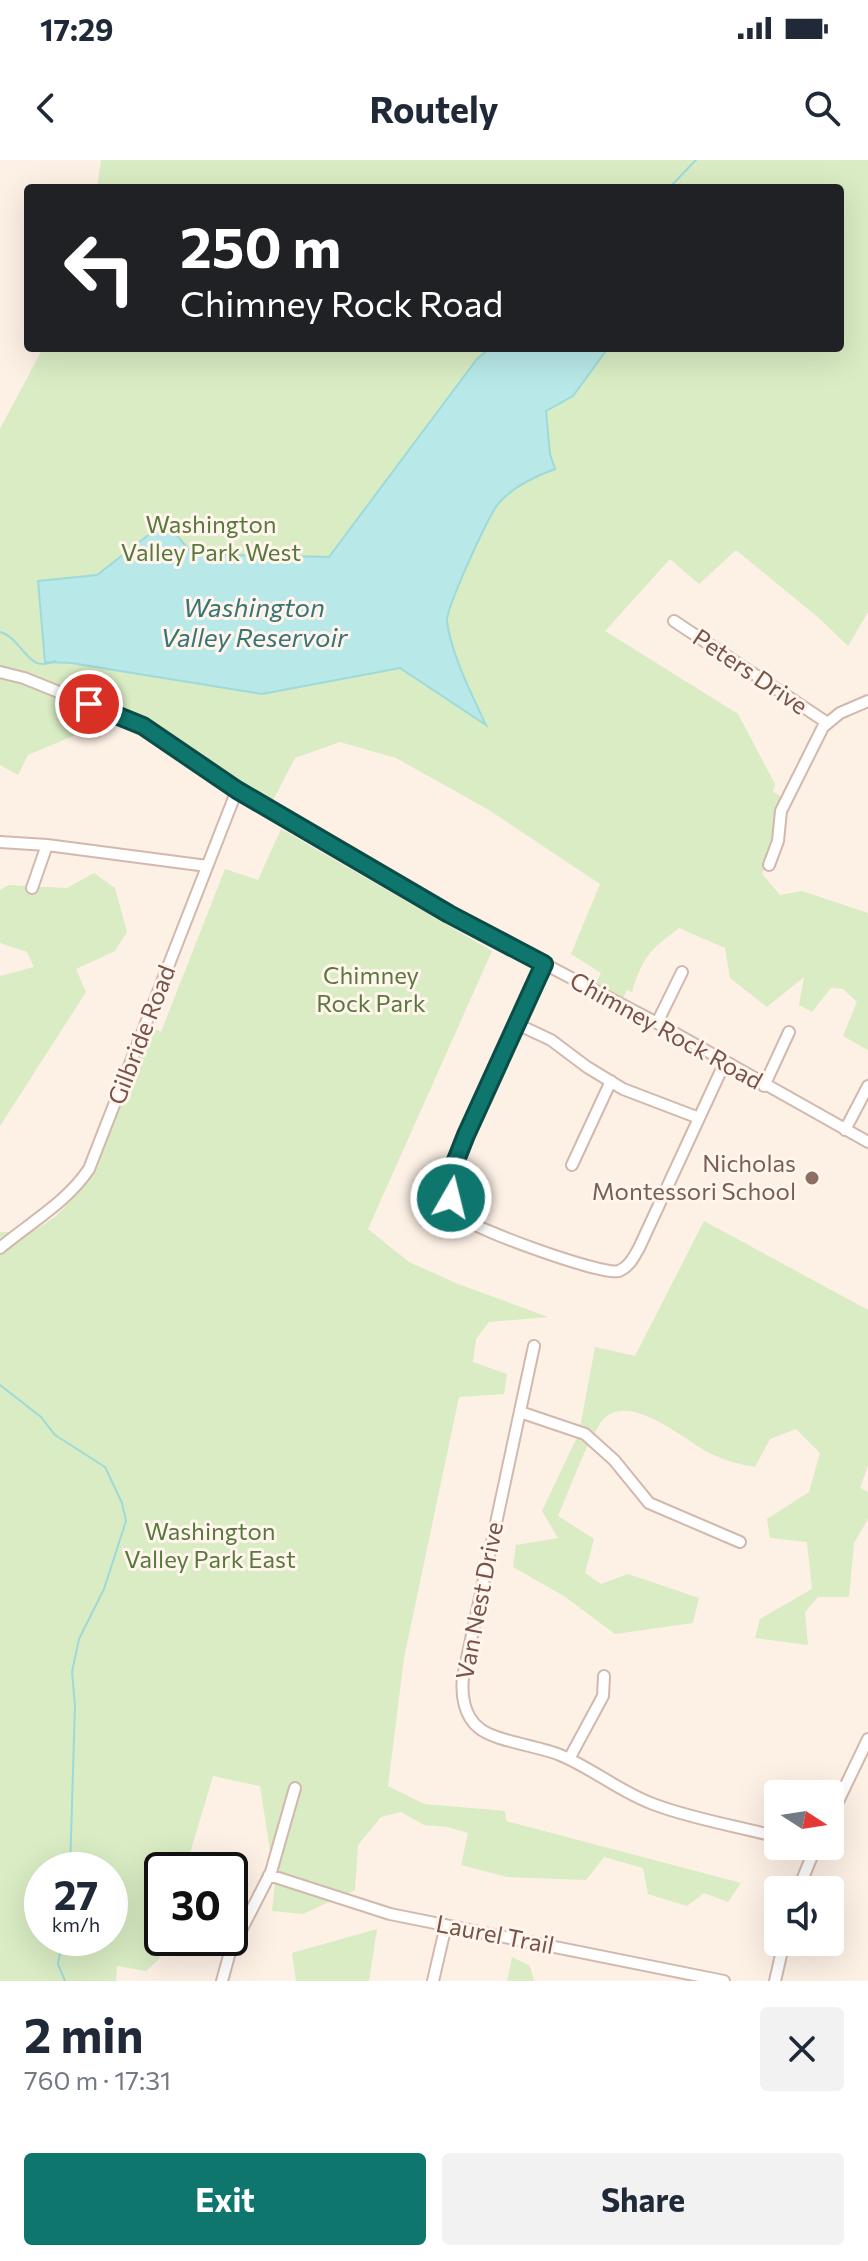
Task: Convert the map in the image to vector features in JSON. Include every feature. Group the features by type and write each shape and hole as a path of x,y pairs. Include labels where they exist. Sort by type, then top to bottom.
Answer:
{"street":[{"name":"Peters Drive","path":"674,621 826,722"},
{"name":"Chimney Rock Road","path":"0,672 24,678 126,717 237,790 449,914 657,1023 868,1142"},
{"path":"769,865 778,841 781,811 826,722 868,701"},
{"name":"Gilbride Road","path":"0,1248 60,1203 89,1169 237,790"},
{"path":"0,842 47,845 207,866"},
{"path":"32,888 47,845"},
{"path":"544,964 449,1178 454,1205 462,1217 476,1225 588,1267 618,1271 627,1266 639,1248 725,1062"},
{"path":"657,1023 682,972"},
{"path":"517,1024 551,1040 623,1089 699,1118"},
{"path":"764,1086 789,1032"},
{"path":"572,1165 611,1081"},
{"path":"845,1130 868,1086"},
{"name":"Van Nest Drive","path":"534,1346 483,1578 462,1694 472,1721 480,1729 569,1759 603,1780 653,1804 764,1833"},
{"path":"520,1412 585,1434 614,1460 649,1503 740,1542"},
{"path":"569,1759 603,1696 604,1676"},
{"path":"844,1789 868,1739"},
{"path":"222,1981 230,1952 269,1875 295,1788"},
{"name":"Laurel Trail","path":"269,1875 368,1908 724,1981"},
{"path":"433,1981 446,1925"},
{"path":"775,1981 781,1956"}],"green space":[{"name":"Washington Valley Park West","path":"101,160 868,160 868,612 848,646 736,550 699,584 670,559 605,631 738,714 775,784 773,792 784,798 776,835 762,874 780,895 802,891 868,913 868,1050 843,1036 857,1002 843,989 831,988 812,1012 799,1005 804,977 767,1007 730,978 725,948 679,928 649,955 632,992 627,990 623,998 596,983 601,973 571,954 600,884 489,810 396,758 340,742 295,758 272,802 190,754 171,734 154,723 117,709 106,722 28,755 18,775 0,765 0,429 41,352 844,352 844,184 98,184"},
{"path":"281,829 492,951 368,1229 409,1262 458,1284 548,1317 489,1322 476,1339 473,1362 507,1374 504,1394 459,1397 404,1658 388,1786 424,1804 505,1811 506,1821 741,1883 728,1902 704,1893 687,1906 648,1894 643,1868 604,1857 586,1880 507,1877 461,1865 468,1833 424,1825 401,1812 381,1817 358,1845 355,1890 303,1914 272,1911 275,1883 260,1786 213,1776 190,1852 144,1852 144,1956 160,1956 159,1959 146,1971 117,1966 116,1981 0,1981 0,1232 14,1232 19,1240 55,1217 82,1189 153,1028 161,1032 225,869 258,880"},
{"path":"94,873 115,888 127,932 115,951 76,969 86,992 0,1126 0,976 34,967 27,952 0,943 0,890 9,885 67,888"},
{"path":"704,1221 868,1310 868,1466 860,1488 868,1492 868,1519 854,1543 849,1597 818,1597 805,1612 808,1645 755,1638 760,1619 812,1589 807,1542 770,1538 767,1519 809,1492 820,1453 796,1429 770,1439 755,1467 713,1455 668,1427 637,1413 622,1411 610,1414 593,1436 558,1516 594,1539 585,1573 601,1584 628,1574 699,1598 693,1623 615,1634 564,1596 513,1567 516,1545 558,1538 542,1511 579,1433 595,1347 635,1356"},
{"path":"377,1929 369,1981 296,1981 292,1953"},
{"path":"512,1957 530,1966 534,1981 507,1981"}],"water":[{"name":"Washington Valley Reservoir","path":"485,352 605,352 573,396 546,411 550,454 555,469 524,483 498,504 468,563 448,614 453,648 486,725 400,668 262,694 71,663 45,662 38,581 97,575 165,522 193,554 329,557"}],"waterway":[{"path":"673,184 696,160"},
{"path":"0,632 14,641 31,660 46,664 55,661"},
{"path":"0,1385 41,1417 55,1435 105,1467 122,1503 126,1521 104,1589 79,1639 72,1672 75,1705 71,1852"},
{"path":"60,1956 58,1964 65,1981"}],"place":[{"name":"Nicholas Montessori School","path":"812,1178"}],"route":[{"path":"89,704 143,726 237,790 449,914 544,964 466,1135 449,1178 451,1198"}],"park label":[{"name":"Chimney Rock Park","path":"371,990"},
{"name":"Washington Valley Park East","path":"210,1546"}]}
